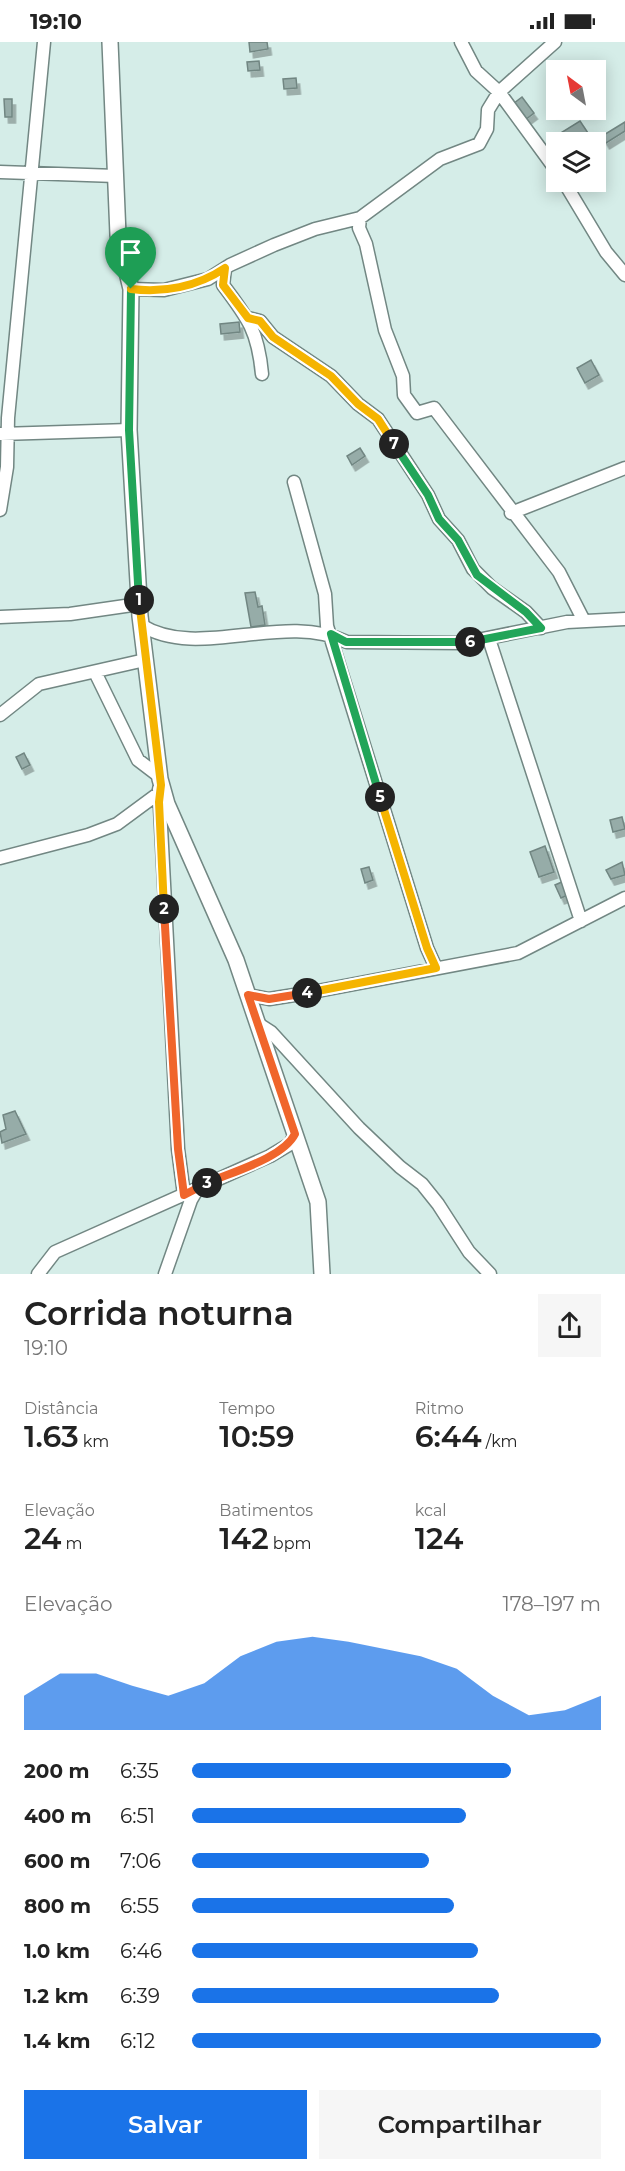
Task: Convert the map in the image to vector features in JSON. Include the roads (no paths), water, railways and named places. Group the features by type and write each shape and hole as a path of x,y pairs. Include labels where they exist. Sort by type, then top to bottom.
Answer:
{"street":[{"path":"0,510 8,467 4,434 44,42"},
{"path":"110,42 118,235 131,289 129,430 139,604 160,785 176,1126 184,1195"},
{"path":"461,42 476,71 499,92 546,156"},
{"path":"131,289 149,291 183,286 208,279 225,268 304,233 360,218 440,159 479,144 487,129 488,110 499,92 555,42"},
{"path":"0,172 116,176"},
{"path":"570,192 606,252 625,275"},
{"path":"360,218 359,228 366,244 385,330 403,376 404,395 417,413 434,408 511,513 559,572 584,621"},
{"path":"225,268 223,285 248,318 258,345 262,374"},
{"path":"248,318 260,321 273,337 331,376 358,404 378,419 428,495 439,519 458,540 473,569 492,588 526,612 541,628"},
{"path":"4,434 129,430"},
{"path":"511,513 625,468"},
{"path":"294,482 325,594 327,626 427,948 436,968"},
{"path":"0,617 70,614 139,604"},
{"path":"141,625 174,639 290,631 331,634 346,642 463,643 584,621 625,619"},
{"path":"489,639 581,921"},
{"path":"0,715 39,684 145,660"},
{"path":"95,672 138,760 160,785 236,960 318,1202 322,1274"},
{"path":"0,858 88,835 117,824 160,785"},
{"path":"248,995 269,999 518,953 625,898"},
{"path":"257,1023 271,1032 359,1128 400,1167 422,1184 451,1222 464,1246 490,1274"},
{"path":"38,1274 55,1252 270,1156 290,1144 295,1134"},
{"path":"165,1274 191,1200 202,1185"}]}
